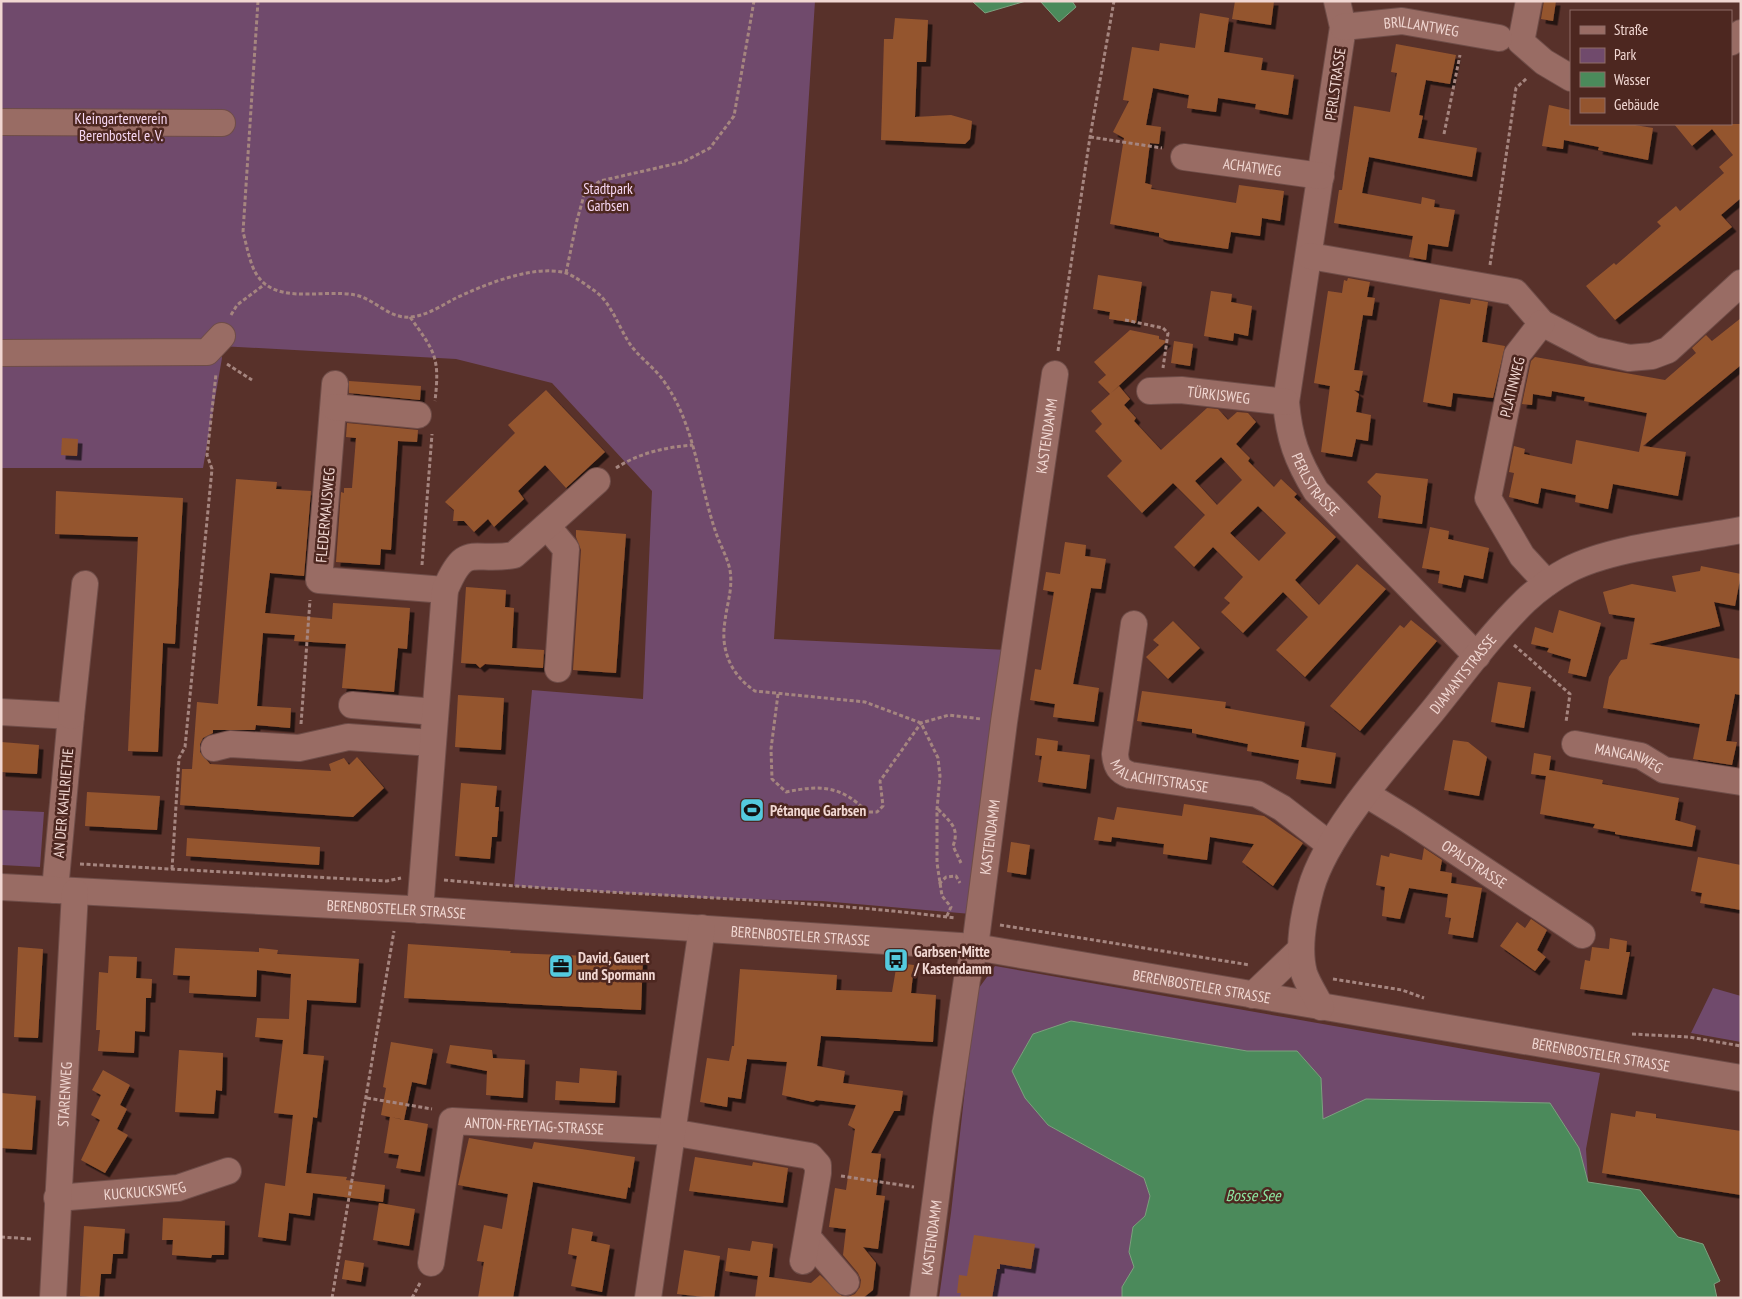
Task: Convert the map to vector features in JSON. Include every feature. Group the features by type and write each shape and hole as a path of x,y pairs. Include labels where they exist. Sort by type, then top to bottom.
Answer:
{"street":[{"name":"PERLSTRASSE","path":"1337,1 1344,27 1286,402 1288,432 1300,466 1316,492 1477,656"},
{"path":"1529,1 1521,42 1544,62 1570,77"},
{"name":"BRILLANTWEG","path":"1344,27 1402,21 1499,38"},
{"path":"1,122 222,123"},
{"name":"ACHATWEG","path":"1184,157 1321,176"},
{"path":"1310,256 1516,292 1542,323 1594,350 1629,358 1652,356 1668,350 1741,283"},
{"name":"PLATINWEG","path":"1542,323 1517,355 1488,498 1522,556 1547,583"},
{"path":"1,353 207,352 220,347"},
{"name":"KASTENDAMM","path":"923,1298 936,1190 966,979 975,947 1004,722 1055,374"},
{"name":"TÜRKISWEG","path":"1155,391 1181,390 1286,402"},
{"name":"FLEDERMAUSWEG","path":"428,417 335,396 319,580 433,589"},
{"path":"409,909 422,878 435,712 433,589 463,559 472,555 503,557 514,555 597,481"},
{"path":"547,526 566,549 558,669"},
{"name":"DIAMANTSTRASSE","path":"1295,965 1311,888 1330,845 1366,794 1497,631 1526,600 1547,583 1570,569 1613,554 1741,530"},
{"name":"AN DER KAHLRIETHE","path":"63,883 71,716 85,584"},
{"name":"MALACHITSTRASSE","path":"1134,624 1115,754 1116,764 1121,771 1130,775 1257,794 1282,808 1330,845"},
{"path":"352,705 435,712"},
{"path":"1,712 71,716"},
{"path":"214,748 230,744 299,748 348,737 432,743"},
{"name":"MANGANWEG","path":"1575,744 1641,756 1664,770 1741,782"},
{"name":"OPALSTRASSE","path":"1366,794 1582,935"},
{"name":"BERENBOSTELER STRASSE","path":"1,887 63,883 409,909 975,947 1741,1078"},
{"name":"STARENWEG","path":"53,1298 58,1198 63,883"},
{"path":"648,1298 702,928"},
{"path":"1253,995 1295,965 1321,1007"},
{"name":"ANTON-FREYTAG-STRASSE","path":"431,1263 452,1120 671,1132 810,1156 818,1165 818,1173"},
{"name":"KUCKUCKSWEG","path":"58,1198 178,1188 228,1171"},
{"path":"818,1173 806,1249 846,1282"}],"path":[{"path":"258,1 242,232 252,267 265,284 273,291 281,292 355,295 368,299 396,315 410,317 430,311 501,280 539,271 566,273 597,293 612,311 630,343 663,379 683,415 693,445 714,528 730,569 732,591 724,621 723,643 734,672 742,682 756,691 865,702 921,722 949,715 1004,722"},
{"path":"566,273 585,192 600,181 683,162 710,148 734,116 754,1"},
{"path":"1055,374 1090,137 1114,1"},
{"path":"1444,134 1464,32"},
{"path":"1486,287 1516,88 1544,62"},
{"path":"1090,137 1172,150 1184,157"},
{"path":"172,870 179,758 185,747 212,469 207,455 220,347 237,305 265,284"},
{"path":"410,317 434,352 439,371 428,417 433,589"},
{"path":"1125,320 1154,326 1168,333 1155,391"},
{"path":"220,347 252,380"},
{"path":"597,481 636,457 671,446 693,445"},
{"path":"299,748 310,590 319,580"},
{"path":"1497,631 1570,694 1565,732 1575,744"},
{"path":"778,694 771,749 772,779 786,792 819,787 839,790 856,800 867,812 877,812 883,806 880,781 921,722"},
{"path":"921,722 938,758 940,776 937,809 939,884 942,896 951,907"},
{"path":"937,809 957,831 953,846 961,862 961,871 956,876 946,876 939,884"},
{"path":"63,883 73,864 387,882 403,877 422,878 514,886 810,903 978,921 1295,965 1402,990 1429,1000"},
{"path":"956,876 961,890"},
{"path":"946,917 951,907 957,902"},
{"path":"332,1298 367,1098 409,909"},
{"path":"1623,1033 1689,1037 1741,1046"},
{"path":"367,1098 452,1113 452,1120"},
{"path":"818,1173 936,1190"},
{"path":"1,1237 56,1240"}],"green space":[{"name":"Stadtpark Garbsen","path":"1,1 815,1 774,639 1008,650 971,914 822,901 702,898 514,886 532,690 643,699 652,491 552,383 456,359 220,346 222,358 203,468 1,468"},
{"path":"1,810 44,812 40,867 1,865"},
{"path":"995,966 1600,1073 1586,1149 1588,1182 1579,1148 1550,1104 1367,1099 1322,1120 1321,1078 1297,1051 1247,1051 1072,1021 1033,1034 1012,1071 1048,1125 1144,1178 1150,1196 1145,1216 1133,1227 1129,1252 1135,1267 1122,1287 1122,1298 939,1298 951,1213 976,992"},
{"path":"1713,988 1741,996 1741,1042 1691,1033"}],"water":[{"path":"972,1 1026,1 985,13"},
{"path":"1040,1 1072,1 1076,7 1059,22"},
{"name":"Bosse See","path":"1071,1021 1247,1051 1297,1051 1321,1078 1323,1119 1366,1099 1550,1103 1579,1148 1588,1182 1640,1190 1678,1237 1703,1244 1720,1281 1714,1284 1717,1298 1122,1298 1122,1287 1134,1267 1129,1252 1133,1227 1145,1216 1150,1196 1144,1178 1048,1125 1025,1098 1012,1071 1033,1034"}],"building":[{"path":"1235,1 1274,1 1271,25 1232,19"},
{"path":"1544,1 1556,1 1553,21 1541,19"},
{"path":"1200,13 1229,18 1224,52 1263,58 1261,70 1294,75 1288,115 1255,109 1256,104 1218,98 1216,112 1187,108 1189,95 1153,88 1146,125 1161,127 1159,144 1150,143 1145,183 1152,185 1151,189 1236,203 1239,185 1284,191 1280,221 1262,218 1260,236 1231,232 1228,249 1166,240 1159,237 1159,233 1110,224 1124,138 1113,132 1129,101 1123,100 1132,47 1159,51 1160,43 1195,48"},
{"path":"895,18 928,20 926,62 917,62 915,117 951,115 972,121 970,139 965,144 881,140 884,39 893,39"},
{"path":"1396,44 1456,55 1450,84 1426,80 1419,115 1423,116 1418,138 1477,148 1472,177 1369,157 1362,193 1421,204 1422,197 1435,200 1434,207 1455,210 1448,247 1428,244 1426,260 1409,257 1413,236 1334,223 1339,190 1342,190 1354,106 1390,112 1397,73 1391,72"},
{"path":"1549,105 1570,110 1570,125 1635,125 1653,128 1648,160 1598,150 1599,147 1564,140 1563,149 1542,146"},
{"path":"1741,124 1741,198 1721,215 1732,227 1615,320 1586,286 1614,263 1616,265 1661,226 1657,222 1676,206 1680,211 1724,173 1719,167 1733,155 1712,129 1692,146 1675,125"},
{"path":"1098,275 1142,282 1136,323 1109,319 1110,312 1093,309"},
{"path":"1348,278 1370,282 1367,297 1375,298 1372,316 1363,315 1354,370 1363,371 1359,391 1354,390 1359,394 1356,412 1371,415 1368,441 1356,439 1352,457 1321,452 1330,386 1314,383 1328,291 1342,293 1344,280 1347,281"},
{"path":"1211,291 1232,294 1231,302 1252,306 1248,336 1234,333 1233,341 1204,336"},
{"path":"1440,299 1470,304 1471,299 1488,302 1482,342 1505,346 1493,398 1453,393 1451,407 1423,402"},
{"path":"1741,318 1741,365 1643,446 1686,452 1678,496 1613,484 1608,509 1575,502 1576,495 1541,488 1538,504 1509,497 1514,473 1509,472 1514,446 1525,449 1524,454 1572,464 1576,440 1639,452 1647,413 1584,401 1585,397 1552,391 1551,397 1533,394 1532,405 1522,404 1531,361 1535,357 1665,380 1696,353 1692,348 1706,335 1712,341"},
{"path":"1130,330 1159,336 1159,339 1167,341 1110,394 1098,382 1106,375 1094,362"},
{"path":"1174,341 1193,344 1190,366 1171,363"},
{"path":"349,381 421,386 420,400 349,393"},
{"path":"1119,386 1130,399 1124,405 1136,418 1134,421 1161,450 1207,408 1218,409 1228,420 1237,412 1248,413 1256,422 1236,444 1250,458 1248,461 1274,487 1281,479 1297,494 1294,497 1336,537 1295,580 1319,605 1357,564 1386,589 1305,677 1276,650 1308,617 1283,592 1243,633 1221,612 1230,603 1224,598 1243,577 1213,547 1194,567 1174,547 1205,515 1173,483 1142,513 1107,476 1122,461 1095,431 1102,424 1091,411","holes":["1221,457 1242,480 1217,505 1195,481","1258,506 1286,533 1259,561 1230,533"]},
{"path":"546,390 605,452 566,488 545,465 518,491 524,499 494,527 488,519 474,532 464,521 453,521 454,510 445,502 515,433 508,425"},
{"path":"347,423 418,430 417,442 398,441 391,550 381,549 380,565 336,562 341,492 344,493 344,488 352,488 356,438 346,437"},
{"path":"62,438 78,439 77,456 61,455"},
{"path":"1376,473 1428,479 1422,524 1378,518 1381,496 1367,482"},
{"path":"236,479 277,482 276,489 311,491 304,576 270,573 265,613 332,619 333,603 410,608 407,649 398,648 394,692 342,688 346,644 294,641 295,635 263,633 257,706 291,708 290,728 256,725 255,730 213,730 213,733 203,738 200,744 200,752 210,764 331,771 329,764 344,758 349,765 357,757 384,788 353,817 180,805 182,769 192,769 197,702 218,704"},
{"path":"56,491 183,498 175,644 163,643 158,752 128,751 138,537 55,534"},
{"path":"1430,527 1449,531 1448,539 1489,548 1483,579 1464,575 1461,588 1438,583 1440,571 1422,568"},
{"path":"576,530 626,534 616,673 573,670 581,550 576,537"},
{"path":"1065,542 1086,545 1085,556 1106,559 1101,589 1091,588 1073,684 1099,688 1094,722 1053,717 1055,704 1030,700 1035,669 1041,670 1054,592 1043,590 1046,572 1060,574"},
{"path":"1701,566 1741,574 1735,606 1714,602 1720,626 1649,644 1741,659 1741,695 1735,694 1726,741 1737,742 1732,765 1693,759 1700,724 1603,708 1609,677 1621,660 1627,659 1635,618 1609,614 1603,592 1632,584 1676,592 1672,576 1700,571"},
{"path":"466,587 506,590 505,607 514,608 512,648 544,650 543,668 485,664 480,668 476,664 461,663"},
{"path":"1559,610 1601,623 1586,677 1568,673 1571,659 1547,652 1549,648 1531,644 1535,627 1553,633"},
{"path":"1411,620 1437,641 1360,731 1330,706 1400,625 1404,628"},
{"path":"1173,621 1200,648 1168,679 1146,657 1159,645 1153,640"},
{"path":"1498,682 1531,687 1524,728 1491,722"},
{"path":"1142,691 1226,702 1225,708 1305,722 1301,747 1336,753 1331,784 1296,779 1299,760 1247,751 1248,744 1192,733 1192,729 1137,721"},
{"path":"458,695 504,698 501,750 455,747"},
{"path":"1037,738 1058,741 1057,751 1090,755 1086,789 1038,782 1042,756 1035,755"},
{"path":"1453,740 1468,742 1487,757 1479,796 1444,790"},
{"path":"1,742 39,745 37,774 1,772"},
{"path":"1534,753 1551,756 1549,770 1603,780 1602,784 1679,798 1675,820 1696,826 1692,847 1615,834 1615,832 1593,828 1595,824 1540,814 1546,776 1531,774"},
{"path":"461,783 497,786 495,807 499,807 497,837 492,837 490,859 455,856"},
{"path":"87,792 160,796 157,830 85,826"},
{"path":"1184,804 1264,816 1303,843 1273,886 1242,862 1254,844 1210,837 1207,860 1163,854 1164,844 1112,837 1111,842 1094,840 1098,817 1114,820 1117,807 1182,816"},
{"path":"187,838 320,847 319,865 186,856"},
{"path":"1011,842 1030,845 1026,875 1007,872"},
{"path":"1424,848 1442,860 1440,871 1452,873 1451,883 1482,888 1473,938 1448,934 1451,918 1445,917 1448,894 1409,888 1400,919 1382,916 1385,887 1376,885 1381,855 1389,857 1390,853 1422,860"},
{"path":"1698,857 1741,865 1741,910 1700,903 1702,893 1691,891"},
{"path":"1531,919 1547,930 1537,950 1546,957 1535,971 1500,946 1517,922 1525,928"},
{"path":"1610,938 1627,941 1626,952 1630,952 1622,995 1580,989 1585,960 1590,961 1592,947 1609,949"},
{"path":"408,944 511,951 510,953 643,958 641,1010 404,998"},
{"path":"18,947 43,949 38,1038 14,1037"},
{"path":"175,948 259,952 259,948 278,950 277,954 359,959 356,1003 307,1000 303,1054 324,1056 317,1118 313,1117 306,1173 347,1177 346,1180 385,1185 383,1202 313,1193 310,1216 289,1213 286,1241 258,1237 265,1183 285,1186 293,1115 274,1113 283,1040 255,1037 257,1018 289,1019 291,974 257,970 256,997 189,993 190,976 173,975"},
{"path":"109,956 137,957 136,978 152,979 151,998 146,998 145,1032 135,1031 134,1053 98,1051 100,1030 96,1030 99,972 108,973"},
{"path":"897,963 914,965 911,993 936,995 933,1042 821,1036 817,1066 845,1071 843,1083 903,1091 900,1111 894,1111 871,1153 881,1154 876,1195 885,1196 878,1249 863,1247 876,1263 873,1290 863,1298 755,1298 758,1276 725,1271 728,1248 750,1251 752,1241 773,1244 769,1277 811,1283 820,1275 842,1296 848,1297 855,1294 860,1287 861,1280 858,1273 843,1255 846,1229 829,1227 835,1188 846,1190 855,1129 848,1125 856,1105 816,1100 813,1102 782,1095 787,1062 747,1059 741,1099 728,1097 727,1107 700,1102 707,1058 729,1061 732,1046 734,1046 740,969 837,975 836,990 892,992"},
{"path":"391,1042 433,1049 426,1085 412,1082 404,1120 381,1115 386,1088 383,1087"},
{"path":"450,1045 492,1050 493,1058 525,1060 523,1098 486,1095 487,1071 446,1063"},
{"path":"179,1050 223,1053 222,1091 216,1090 214,1114 175,1112"},
{"path":"580,1068 617,1071 615,1103 555,1100 556,1081 579,1083"},
{"path":"103,1070 130,1085 120,1105 127,1109 117,1129 128,1135 105,1173 81,1160 100,1120 91,1115 101,1095 92,1090"},
{"path":"1,1093 36,1096 32,1150 1,1148"},
{"path":"1636,1111 1656,1114 1656,1118 1741,1131 1741,1195 1602,1173 1611,1113 1635,1117"},
{"path":"390,1117 428,1124 420,1172 396,1168 399,1155 384,1153"},
{"path":"469,1138 532,1149 534,1142 635,1157 630,1188 628,1187 626,1199 533,1182 513,1298 478,1298 484,1262 477,1261 484,1225 502,1229 508,1194 458,1185"},
{"path":"695,1157 752,1166 753,1162 788,1168 783,1203 689,1191"},
{"path":"379,1203 415,1209 409,1246 373,1240"},
{"path":"163,1218 225,1221 224,1255 212,1255 211,1258 172,1255 173,1240 162,1240"},
{"path":"84,1226 125,1229 123,1254 113,1254 111,1274 101,1274 99,1298 80,1296"},
{"path":"572,1228 593,1232 591,1241 610,1245 602,1292 571,1286 577,1256 568,1254"},
{"path":"974,1235 1035,1244 1031,1269 1000,1264 1000,1269 997,1269 992,1298 960,1298 961,1293 957,1293 959,1275 967,1276"},
{"path":"684,1250 720,1256 714,1298 677,1294"},
{"path":"345,1260 364,1263 361,1282 342,1279"}],"place":[{"name":"Pétanque Garbsen","path":"752,810"},
{"name":"Garbsen-Mitte / Kastendamm","path":"896,960"},
{"name":"David, Gauert und Spormann","path":"561,966"}],"park label":[{"name":"Kleingartenverein Berenbostel e. V.","path":"121,126"}]}
